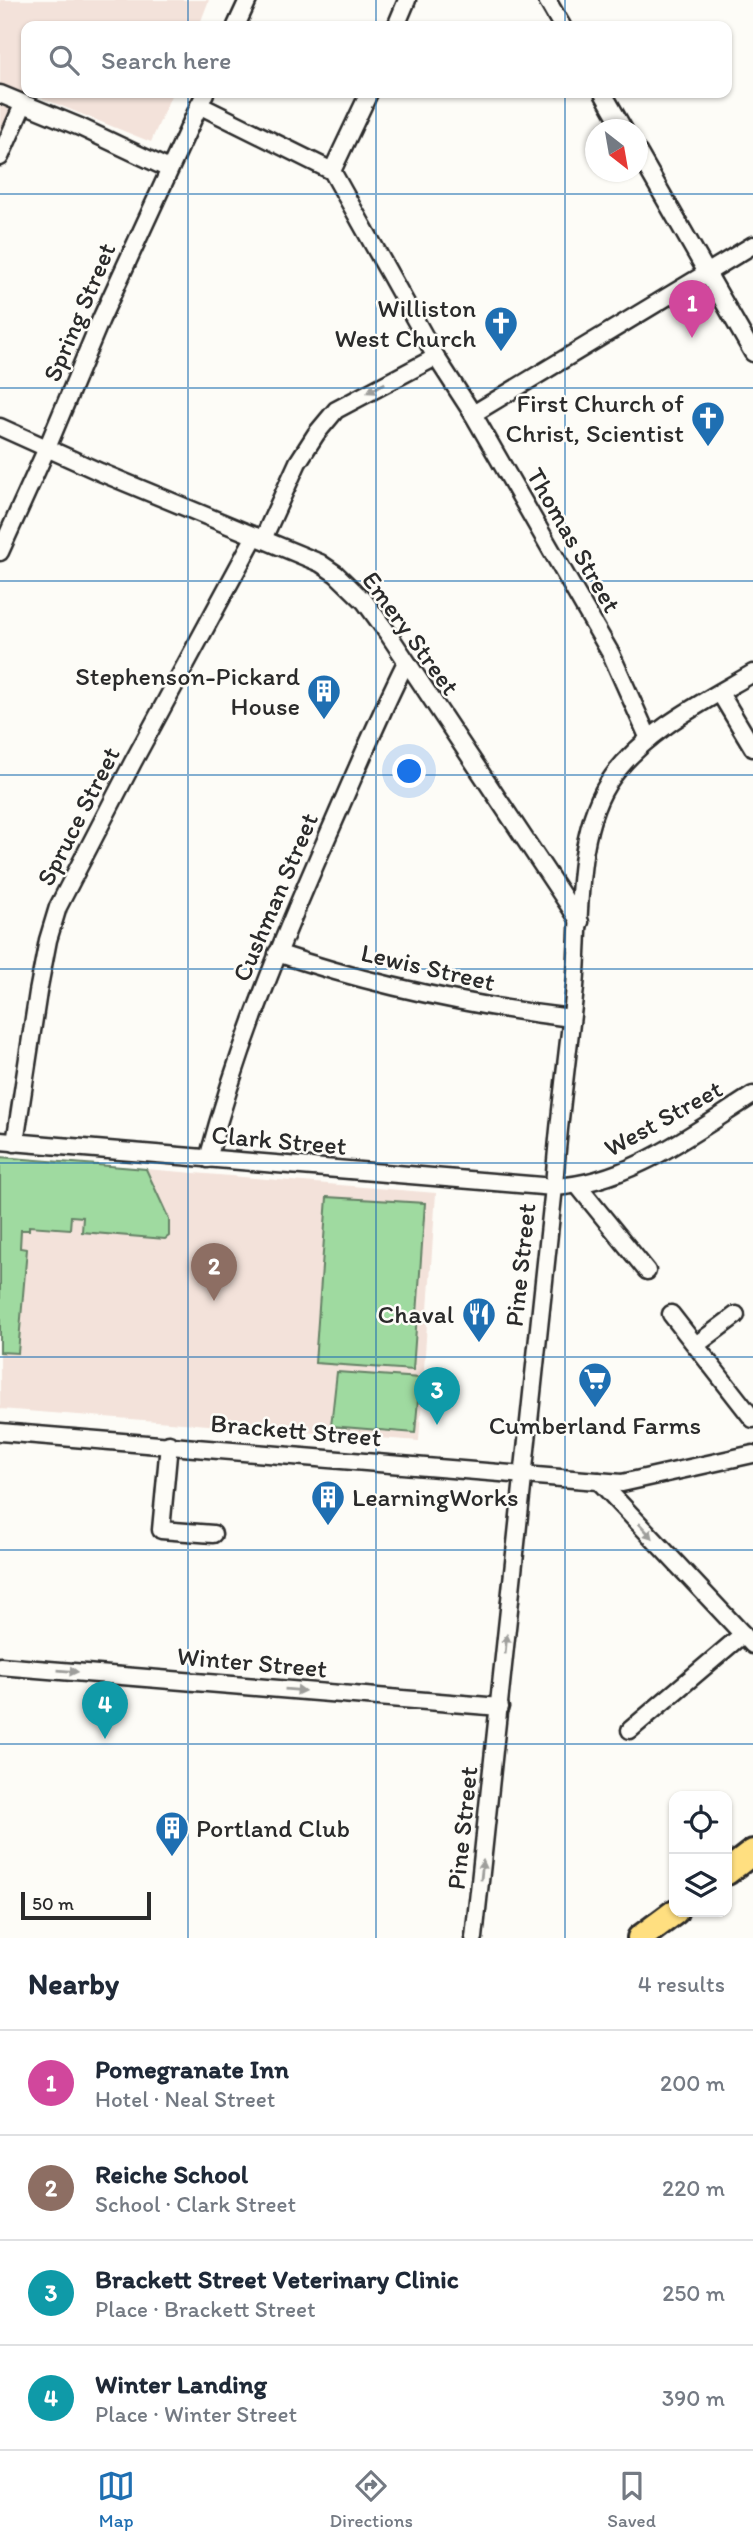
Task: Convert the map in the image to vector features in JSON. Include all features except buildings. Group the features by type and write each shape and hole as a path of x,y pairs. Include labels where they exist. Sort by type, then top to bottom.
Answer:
{"main road":[{"path":"732,1868 753,1852"},
{"path":"640,1938 669,1916"}],"street":[{"path":"238,21 248,0"},
{"path":"398,21 407,0"},
{"path":"547,0 559,21"},
{"path":"0,94 80,127 169,169"},
{"path":"202,99 332,171 367,98"},
{"path":"606,98 618,119"},
{"name":"Spring Street","path":"0,552 47,448 100,319 202,99"},
{"path":"0,157 23,105"},
{"path":"648,169 753,353"},
{"name":"Thomas Street","path":"332,171 436,357 473,414 611,654 649,739"},
{"path":"473,414 753,245"},
{"name":"Spruce Street","path":"7,1142 48,940 58,907 133,762 316,434 336,410 436,357"},
{"name":"Emery Street","path":"0,427 303,554 336,574 365,602 580,922"},
{"name":"Cushman Street","path":"208,1159 237,1061 277,953 374,727 406,662"},
{"name":"Pine Street","path":"474,1938 554,1187 558,1121 571,1018 587,835 597,802 613,776 649,739 681,715 753,673"},
{"path":"720,693 753,748"},
{"name":"Lewis Street","path":"277,953 378,982 511,1011 571,1018"},
{"name":"West Street","path":"554,1187 578,1186 638,1165 753,1096"},
{"name":"Clark Street","path":"7,1142 554,1187"},
{"path":"578,1186 647,1271"},
{"path":"671,1314 753,1419"},
{"path":"696,1345 736,1315"},
{"name":"Brackett Street","path":"0,1432 622,1483 753,1454"},
{"path":"169,1444 161,1530 213,1534"},
{"path":"599,1481 748,1640 630,1730"},
{"name":"Winter Street","path":"0,1666 500,1707"}],"shaded area":[{"path":"0,0 209,0 201,21 21,21 21,98 24,98 0,147"},
{"path":"41,98 170,98 151,142"},
{"path":"0,1157 436,1193 419,1441 0,1409"}],"green space":[{"path":"0,1157 146,1169 169,1219 169,1236 165,1239 82,1232 83,1217 71,1216 70,1229 29,1226 29,1230 21,1230 20,1248 27,1249 18,1353 0,1352"},
{"path":"327,1197 425,1203 413,1370 315,1363"},
{"path":"337,1372 420,1378 415,1433 331,1426"}],"place":[{"name":"Pomegranate Inn","path":"692,338"},
{"name":"Williston West Church","path":"501,353"},
{"name":"First Church of Christ, Scientist","path":"708,448"},
{"name":"Stephenson-Pickard House","path":"324,721"},
{"name":"Reiche School","path":"214,1301"},
{"name":"Chaval","path":"479,1344"},
{"name":"Cumberland Farms","path":"595,1409"},
{"name":"Brackett Street Veterinary Clinic","path":"437,1425"},
{"name":"LearningWorks","path":"328,1527"},
{"name":"Winter Landing","path":"105,1739"},
{"name":"Portland Club","path":"172,1858"}]}
